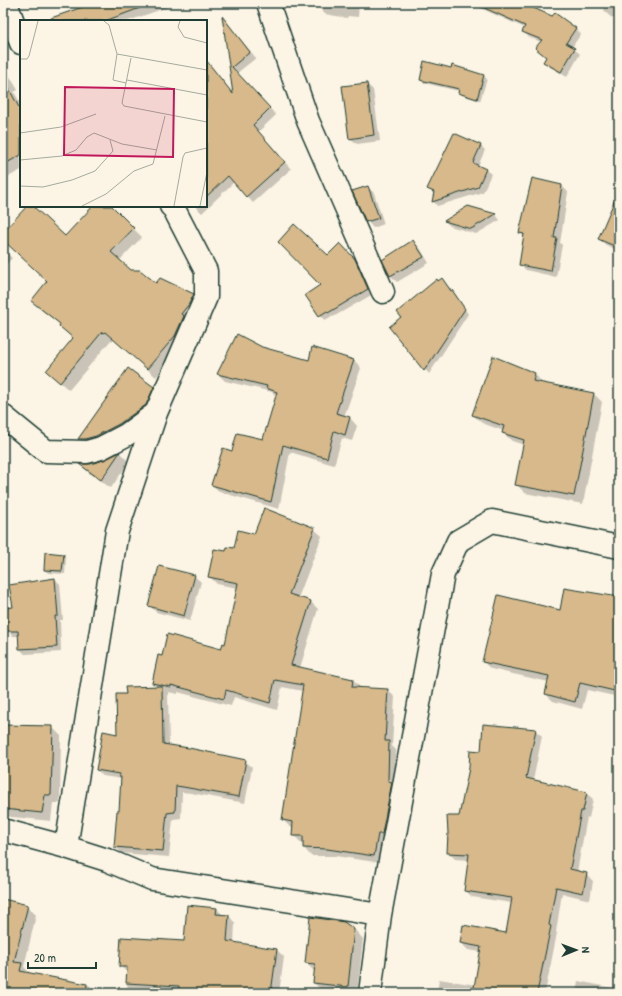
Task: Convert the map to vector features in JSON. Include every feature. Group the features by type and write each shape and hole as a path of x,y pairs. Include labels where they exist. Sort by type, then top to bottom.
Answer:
{"street":[{"path":"6,3 20,40"},
{"path":"268,3 308,121 383,292"},
{"path":"66,847 117,531 156,413 206,297 206,271 172,207"},
{"path":"3,416 46,451 87,452 101,448 126,435 156,413"},
{"path":"370,993 380,915 443,574 458,541 492,521 619,547"},
{"path":"3,830 107,860 152,879 380,915"}],"building":[{"path":"94,3 148,3 148,5 108,20 51,20 51,18"},
{"path":"473,3 522,3 552,16 555,13 576,28 566,43 575,48 561,72 543,62 546,57 535,48 542,40 522,32 525,26"},
{"path":"222,16 250,52 232,67 270,108 253,125 285,162 246,197 228,176 207,196 207,61 233,94"},
{"path":"424,61 451,68 452,65 484,75 477,99 458,93 459,89 420,80"},
{"path":"3,78 20,109 20,156 3,165"},
{"path":"367,83 374,135 349,139 342,86"},
{"path":"454,133 481,145 473,163 486,169 478,187 432,202 434,192 427,189"},
{"path":"532,178 562,185 554,238 557,238 551,271 519,265 524,234 519,233"},
{"path":"368,186 379,218 366,222 352,191"},
{"path":"619,190 619,248 598,239"},
{"path":"468,206 496,214 471,229 444,221"},
{"path":"26,207 34,207 65,236 92,207 113,207 134,228 111,252 131,270 140,270 156,283 160,278 194,294 189,304 181,314 184,316 175,336 147,369 105,332 102,332 60,383 46,371 73,338 59,326 60,324 31,301 47,281 3,240 3,232"},
{"path":"294,224 328,255 340,243 355,259 368,289 328,313 327,311 319,316 305,295 320,285 278,242"},
{"path":"413,240 424,257 390,276 382,260"},
{"path":"442,278 465,309 424,371 389,327 401,317 397,312 437,279 438,281"},
{"path":"237,334 262,347 309,360 312,347 354,360 336,413 350,417 345,435 334,431 327,458 283,445 271,502 211,485 223,448 232,451 237,433 263,439 277,392 266,388 267,386 217,374"},
{"path":"493,356 535,373 533,381 594,393 574,496 515,485 524,440 502,433 504,426 472,415"},
{"path":"128,368 154,387 146,405 119,424 96,436 78,439"},
{"path":"120,452 101,480 79,464 90,464 104,460"},
{"path":"264,508 315,528 289,594 311,601 291,665 353,679 352,687 388,689 385,741 389,741 388,781 392,782 382,834 378,834 374,856 327,849 303,848 303,836 292,836 293,822 282,820 303,685 275,680 270,703 226,690 224,699 171,685 171,687 152,683 158,655 162,656 167,634 221,649 223,643 225,644 238,583 208,577 214,549 226,551 227,547 234,548 238,530 254,534"},
{"path":"45,552 64,554 62,571 44,570"},
{"path":"159,566 195,575 184,616 148,606"},
{"path":"55,578 58,616 55,616 57,647 19,649 18,631 7,631 6,608 13,607 9,585"},
{"path":"564,588 619,597 619,692 580,683 575,702 545,694 549,676 482,662 498,595 560,610"},
{"path":"162,686 163,744 246,760 239,797 176,786 175,812 167,813 163,851 114,847 117,811 119,811 121,777 119,777 119,774 96,770 103,731 117,734 116,694 126,694 125,687"},
{"path":"483,724 536,729 526,778 587,792 583,811 581,811 570,869 587,873 583,893 556,887 549,925 551,926 537,993 473,993 481,947 460,943 463,925 506,933 512,898 464,891 469,854 447,853 447,816 459,816 469,768 470,750 481,751"},
{"path":"3,725 53,726 51,795 45,795 42,813 3,809"},
{"path":"3,899 28,905 14,962 22,963 20,971 87,984 86,993 3,993"},
{"path":"187,905 217,908 216,914 229,915 227,941 277,949 271,993 212,993 179,990 179,986 126,983 127,967 119,967 121,937 184,941"},
{"path":"310,917 344,922 354,929 348,987 313,983 315,964 305,963"}]}
